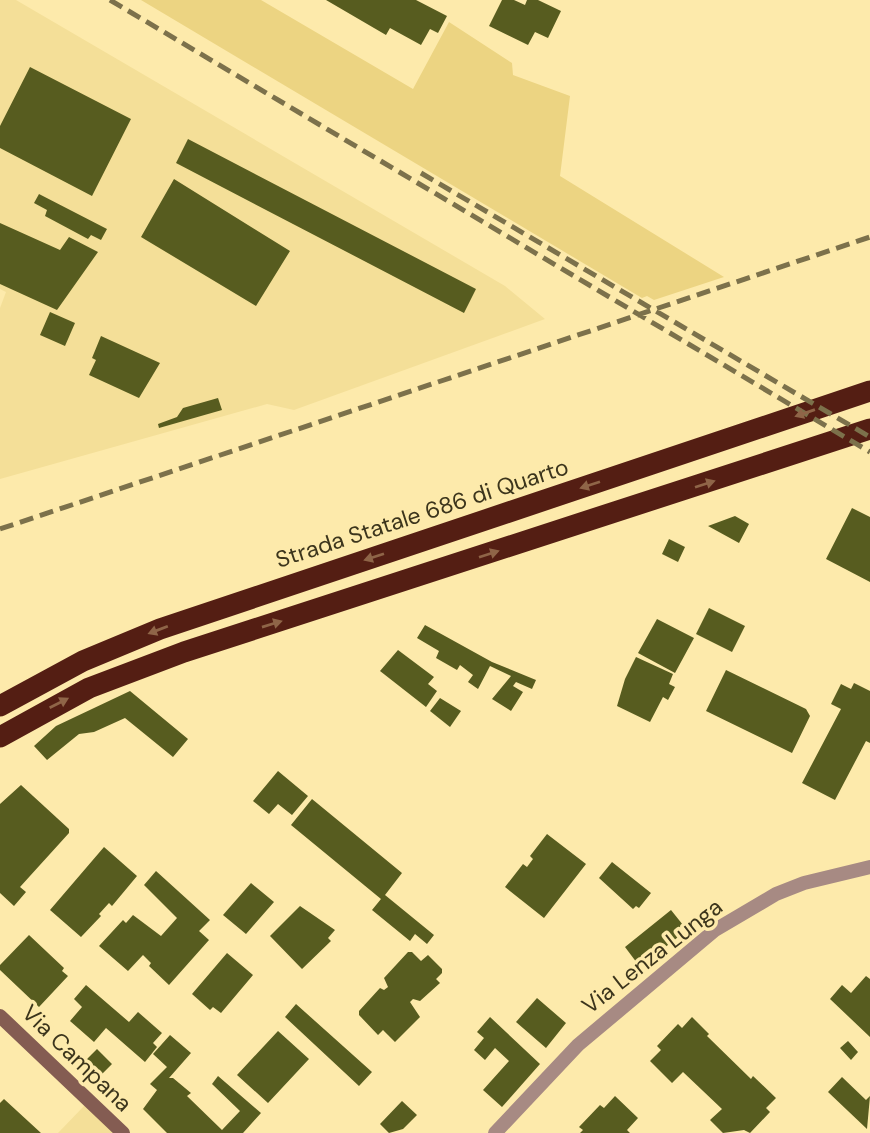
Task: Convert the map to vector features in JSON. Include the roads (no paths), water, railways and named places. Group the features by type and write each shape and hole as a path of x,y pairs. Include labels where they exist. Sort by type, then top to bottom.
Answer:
{"highway":[{"name":"Strada Statale 686 di Quarto","path":"0,706 83,661 160,629 870,391"},
{"path":"0,737 52,706 128,671 870,429"}],"main road":[{"name":"Via Campana","path":"0,1016 123,1133"}],"street":[{"name":"Via Lenza Lunga","path":"495,1133 578,1045 715,930 768,899 804,883 870,867"}],"railway":[{"path":"110,0 870,452"},
{"path":"421,173 870,437"},
{"path":"0,529 870,237"}]}
